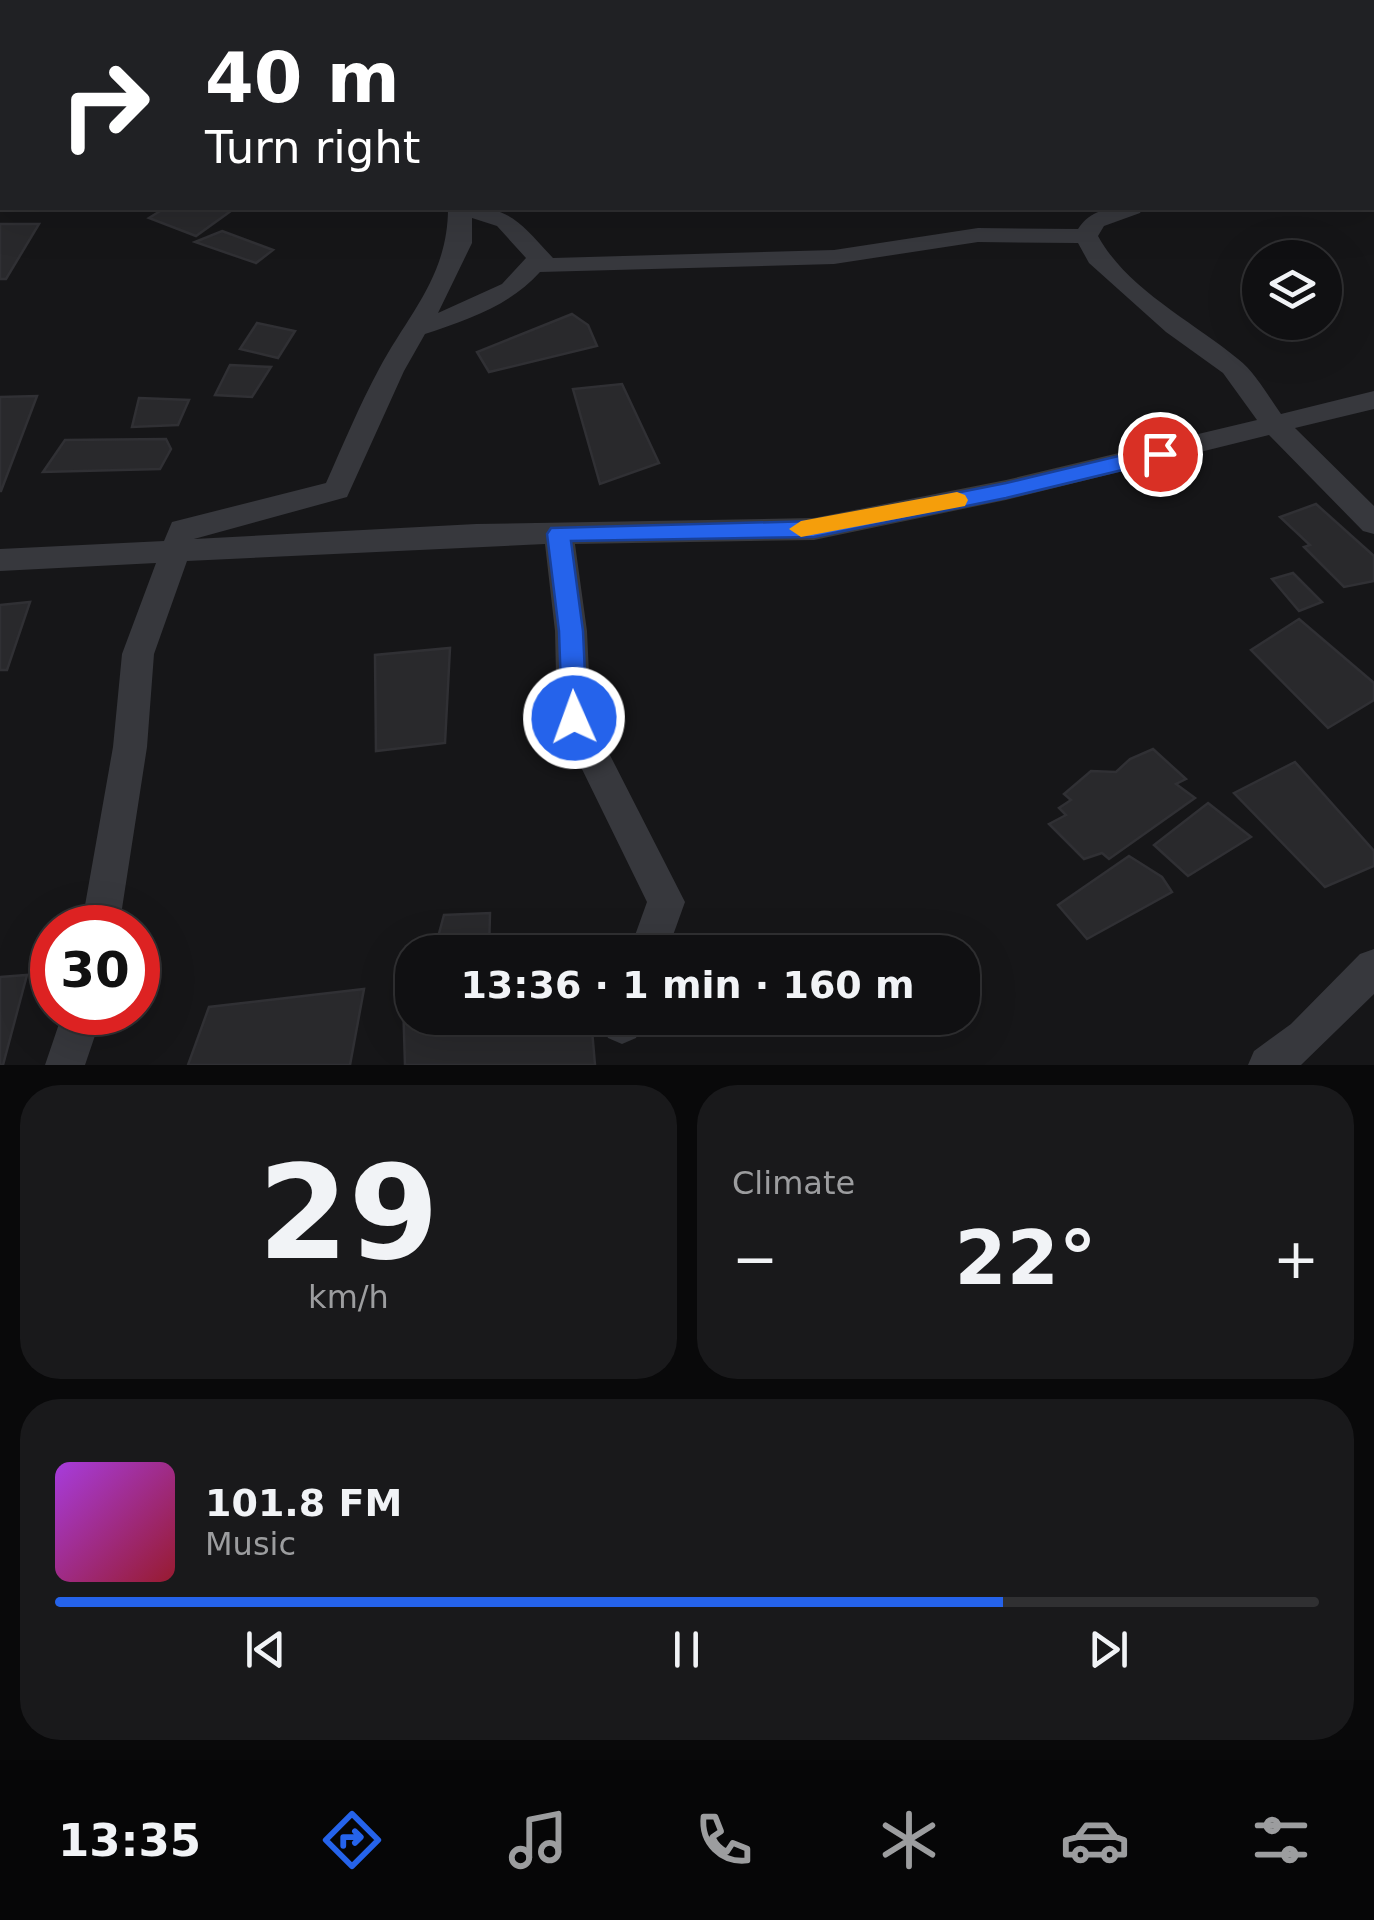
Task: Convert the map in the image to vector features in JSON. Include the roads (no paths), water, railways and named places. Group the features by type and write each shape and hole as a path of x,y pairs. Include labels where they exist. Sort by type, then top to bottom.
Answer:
{"street":[{"path":"104,905 130,747 138,654 183,529 337,490 391,371 448,273 460,243 462,210"},
{"path":"468,210 504,221 547,266 834,258 978,235 1086,236"},
{"path":"1086,236 1095,221 1126,210"},
{"path":"1086,236 1098,258 1175,326 1232,367 1276,426 1374,524"},
{"path":"415,328 464,312 512,289 540,258"},
{"path":"0,560 559,534 814,529 1006,490 1374,400"},
{"path":"559,534 571,631 574,718 666,902 654,935"},
{"path":"1268,1065 1304,1038 1374,968"},
{"path":"65,1065 75,1035"}]}
